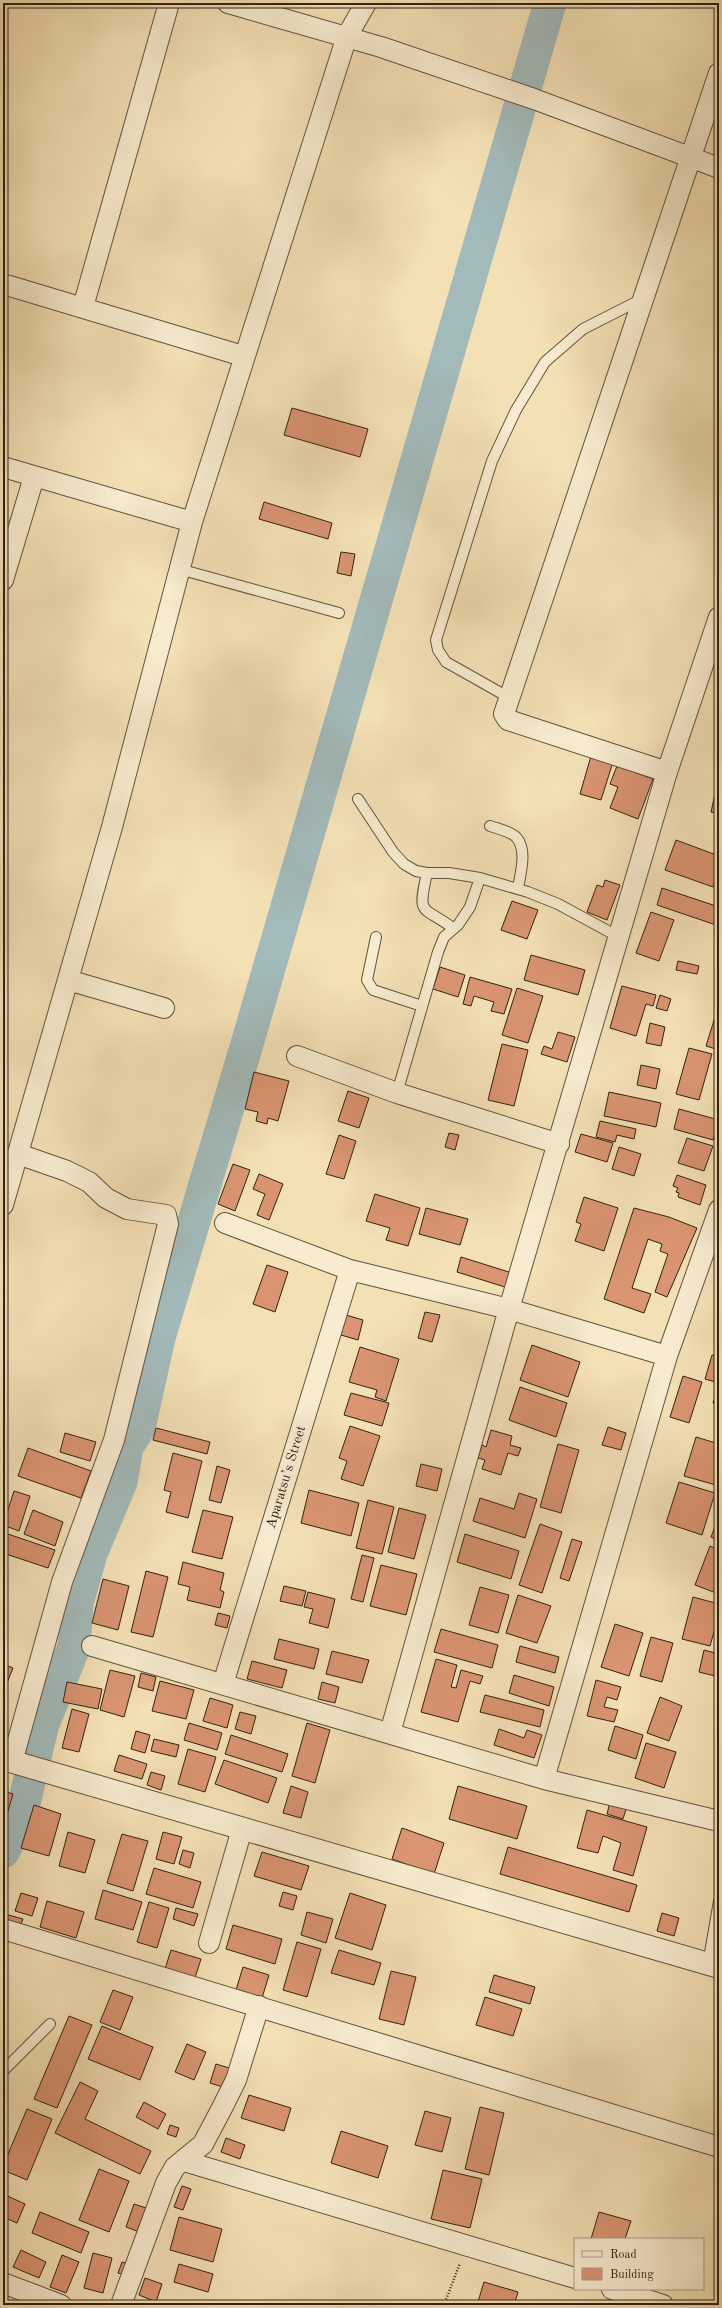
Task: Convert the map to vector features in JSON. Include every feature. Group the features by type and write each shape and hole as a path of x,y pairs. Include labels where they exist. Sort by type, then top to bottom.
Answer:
{"street":[{"path":"83,307 169,3"},
{"path":"228,3 347,36 534,99 691,156 719,168"},
{"path":"3,1205 6,1183 18,1154 112,827 192,522 243,356 347,36 366,3"},
{"path":"667,772 508,720 504,714 508,697 719,73"},
{"path":"3,284 243,356"},
{"path":"3,467 192,522"},
{"path":"3,580 34,477"},
{"path":"390,1733 509,1309 559,1144 667,772 719,617"},
{"path":"68,980 164,1008"},
{"path":"297,1056 397,1093 559,1144"},
{"path":"18,1154 67,1171 89,1182 106,1198 127,1209 166,1216 168,1224 114,1440 62,1582 18,1764 713,1965"},
{"path":"544,1779 667,1356 719,1210"},
{"path":"225,1223 350,1270 509,1309 667,1356"},
{"name":"Aparatsu’s Street","path":"223,1684 350,1270"},
{"path":"92,1646 544,1779 719,1820"},
{"path":"209,1943 242,1829"},
{"path":"3,1929 719,2147"},
{"path":"121,2305 166,2182 175,2167 203,2144 233,2087 259,2006"},
{"path":"184,2161 574,2278"},
{"path":"3,2283 61,2305"},
{"path":"615,2290 663,2305"}],"lane":[{"path":"508,697 446,662 438,650 436,640 492,460 516,410 545,362 583,329 643,298"},
{"path":"179,570 339,613"},
{"path":"358,799 392,852 404,864 416,871 427,873 449,873 480,878 518,889 558,904 619,937"},
{"path":"490,826 509,833 519,842 522,861 518,889"},
{"path":"427,873 421,898 422,906 427,913 453,928"},
{"path":"397,1093 442,942 470,907 480,878"},
{"path":"376,937 367,980 370,986 373,990 422,1006"},
{"path":"713,1965 719,1901"},
{"path":"3,2071 50,2024"}],"path":[{"path":"444,2305 466,2245"}],"building":[{"path":"292,408 368,429 360,457 284,435"},
{"path":"264,502 332,523 328,539 259,519"},
{"path":"341,552 355,554 351,576 337,573"},
{"path":"591,756 613,762 601,800 580,794"},
{"path":"617,766 653,779 638,819 610,808 618,787 610,784"},
{"path":"716,789 719,790 719,814 711,812"},
{"path":"676,840 719,856 719,870 713,887 665,870"},
{"path":"605,880 620,885 607,920 587,912 597,885 603,887"},
{"path":"662,888 719,907 719,926 657,905"},
{"path":"512,901 538,910 527,939 501,930"},
{"path":"651,912 674,920 659,961 636,953"},
{"path":"531,955 585,970 578,995 524,980"},
{"path":"678,961 699,966 697,974 676,970"},
{"path":"440,967 465,975 458,997 433,989"},
{"path":"470,977 512,989 504,1014 491,1011 494,1002 474,996 471,1006 463,1004"},
{"path":"622,986 656,995 653,1006 646,1004 636,1036 610,1028"},
{"path":"517,988 543,996 528,1043 502,1035"},
{"path":"660,995 671,999 667,1011 656,1008"},
{"path":"715,1017 719,1019 719,1050 706,1046"},
{"path":"650,1023 665,1027 661,1046 646,1043"},
{"path":"558,1032 575,1037 567,1062 541,1054 544,1046 552,1049"},
{"path":"502,1044 528,1050 514,1106 488,1100"},
{"path":"689,1048 712,1054 699,1100 676,1094"},
{"path":"641,1065 660,1069 656,1089 637,1085"},
{"path":"254,1072 289,1081 278,1121 268,1118 267,1124 256,1121 258,1112 245,1109"},
{"path":"348,1091 369,1098 359,1128 338,1121"},
{"path":"609,1092 661,1103 656,1127 604,1116"},
{"path":"679,1109 719,1120 713,1140 674,1129"},
{"path":"600,1121 636,1129 634,1139 617,1135 615,1142 596,1137"},
{"path":"449,1133 459,1135 455,1150 445,1147"},
{"path":"581,1134 613,1143 607,1162 575,1152"},
{"path":"339,1135 356,1141 344,1179 326,1174"},
{"path":"687,1138 713,1146 704,1171 678,1163"},
{"path":"619,1147 641,1154 634,1176 612,1169"},
{"path":"233,1164 250,1170 235,1211 218,1204"},
{"path":"259,1174 283,1184 269,1220 257,1215 265,1194 253,1189"},
{"path":"677,1175 706,1185 700,1205 678,1197 679,1193 676,1192 678,1188 673,1186"},
{"path":"375,1194 420,1208 408,1246 386,1240 390,1228 366,1221"},
{"path":"584,1197 618,1208 604,1251 575,1241 581,1224 576,1222"},
{"path":"426,1208 468,1219 460,1245 419,1234"},
{"path":"634,1208 669,1217 697,1228 667,1297 655,1292 668,1254 660,1251 662,1244 648,1239 632,1288 651,1294 644,1313 604,1299"},
{"path":"461,1257 512,1273 508,1288 457,1272"},
{"path":"267,1265 288,1272 275,1312 253,1304"},
{"path":"425,1312 440,1315 432,1342 418,1338"},
{"path":"346,1315 363,1320 358,1340 341,1335"},
{"path":"532,1345 580,1362 568,1397 520,1380"},
{"path":"360,1347 399,1359 386,1401 375,1397 377,1390 349,1382"},
{"path":"712,1355 719,1357 719,1383 705,1379"},
{"path":"683,1376 702,1382 689,1423 670,1417"},
{"path":"520,1387 567,1403 556,1437 509,1420"},
{"path":"719,1388 719,1405 713,1403"},
{"path":"351,1393 389,1403 382,1426 344,1415"},
{"path":"350,1426 380,1436 363,1486 341,1479 347,1461 339,1458"},
{"path":"608,1427 626,1433 621,1450 602,1445"},
{"path":"156,1428 210,1442 207,1454 153,1440"},
{"path":"491,1430 512,1436 510,1445 521,1448 518,1456 508,1453 501,1475 482,1469 485,1460 478,1458 482,1445 486,1447"},
{"path":"65,1433 96,1442 90,1461 60,1452"},
{"path":"696,1437 719,1444 719,1475 716,1485 684,1476"},
{"path":"558,1444 579,1450 561,1513 540,1507"},
{"path":"28,1448 91,1471 81,1498 18,1476"},
{"path":"173,1453 202,1461 188,1518 166,1512 171,1492 164,1490"},
{"path":"421,1464 442,1469 437,1491 416,1486"},
{"path":"217,1466 230,1470 221,1503 209,1500"},
{"path":"679,1482 715,1493 702,1535 666,1523"},
{"path":"309,1490 359,1503 351,1536 301,1523"},
{"path":"14,1491 30,1496 19,1531 3,1525"},
{"path":"519,1493 537,1499 525,1538 473,1521 480,1498 514,1509"},
{"path":"368,1500 394,1507 382,1554 356,1548"},
{"path":"399,1508 426,1515 414,1559 388,1552"},
{"path":"33,1510 63,1522 55,1546 24,1534"},
{"path":"203,1510 233,1517 222,1559 192,1552"},
{"path":"719,1516 719,1541 711,1537"},
{"path":"540,1524 562,1532 542,1593 519,1585"},
{"path":"5,1533 55,1550 48,1568 3,1553"},
{"path":"465,1534 519,1551 511,1579 457,1562"},
{"path":"572,1539 582,1542 569,1581 560,1578"},
{"path":"710,1546 719,1550 719,1594 695,1585"},
{"path":"362,1555 374,1558 363,1602 351,1599"},
{"path":"183,1562 224,1573 220,1590 224,1592 220,1608 187,1600 190,1587 178,1584"},
{"path":"381,1565 417,1574 406,1615 370,1606"},
{"path":"146,1571 168,1577 153,1637 131,1632"},
{"path":"103,1579 129,1586 118,1630 92,1623"},
{"path":"284,1586 306,1591 302,1606 280,1601"},
{"path":"480,1587 509,1595 498,1633 469,1625"},
{"path":"308,1592 335,1599 328,1628 309,1623 313,1609 304,1607"},
{"path":"518,1595 551,1606 537,1643 506,1633"},
{"path":"693,1597 719,1604 719,1614 710,1646 682,1639"},
{"path":"218,1613 230,1616 227,1628 215,1625"},
{"path":"615,1624 643,1633 629,1676 601,1667"},
{"path":"441,1629 498,1645 492,1668 434,1652"},
{"path":"651,1637 673,1643 662,1682 640,1676"},
{"path":"279,1639 319,1649 314,1669 274,1659"},
{"path":"520,1646 559,1657 555,1673 516,1662"},
{"path":"704,1650 719,1654 719,1677 699,1672"},
{"path":"332,1651 369,1660 362,1683 326,1674"},
{"path":"436,1659 457,1665 451,1687 456,1688 461,1670 483,1676 480,1684 470,1681 458,1722 421,1712"},
{"path":"252,1661 287,1670 282,1688 247,1679"},
{"path":"3,1664 13,1668 3,1693"},
{"path":"110,1670 135,1676 124,1717 100,1710"},
{"path":"141,1673 156,1677 153,1691 138,1687"},
{"path":"514,1675 554,1687 549,1706 509,1693"},
{"path":"596,1680 621,1687 617,1700 607,1697 604,1707 618,1710 614,1722 587,1716"},
{"path":"160,1681 194,1690 186,1719 152,1711"},
{"path":"67,1682 102,1689 98,1709 63,1702"},
{"path":"322,1682 339,1687 335,1703 318,1699"},
{"path":"485,1695 544,1710 540,1727 480,1712"},
{"path":"660,1697 682,1706 669,1741 647,1733"},
{"path":"210,1698 233,1705 227,1728 203,1721"},
{"path":"72,1709 89,1714 79,1752 62,1748"},
{"path":"240,1712 256,1716 251,1734 235,1729"},
{"path":"189,1723 222,1733 217,1750 184,1740"},
{"path":"307,1723 330,1730 315,1783 292,1776"},
{"path":"615,1726 643,1735 636,1759 608,1750"},
{"path":"499,1729 524,1738 527,1730 542,1735 534,1758 494,1745"},
{"path":"136,1731 150,1735 145,1753 131,1749"},
{"path":"231,1735 288,1754 282,1772 225,1754"},
{"path":"154,1739 179,1745 176,1757 151,1751"},
{"path":"646,1743 676,1752 664,1788 635,1778"},
{"path":"188,1749 216,1757 205,1792 178,1784"},
{"path":"119,1755 147,1764 142,1779 114,1771"},
{"path":"224,1760 277,1778 268,1803 215,1784"},
{"path":"151,1772 165,1776 161,1790 147,1785"},
{"path":"291,1786 308,1792 301,1818 283,1813"},
{"path":"458,1786 527,1806 517,1839 449,1819"},
{"path":"3,1791 13,1794 5,1821 3,1821"},
{"path":"610,1802 627,1806 623,1819 607,1814"},
{"path":"34,1805 61,1814 49,1856 21,1848"},
{"path":"587,1810 647,1827 633,1876 613,1870 621,1843 603,1836 598,1853 577,1848"},
{"path":"402,1828 444,1843 434,1874 392,1859"},
{"path":"68,1832 95,1840 85,1873 59,1866"},
{"path":"163,1832 182,1837 174,1864 156,1859"},
{"path":"122,1834 148,1841 133,1891 107,1883"},
{"path":"508,1847 637,1885 629,1912 500,1874"},
{"path":"183,1850 194,1853 190,1868 179,1864"},
{"path":"262,1852 309,1866 301,1890 254,1876"},
{"path":"154,1868 201,1882 193,1908 146,1894"},
{"path":"103,1890 142,1902 133,1930 95,1919"},
{"path":"283,1892 297,1896 293,1910 279,1906"},
{"path":"21,1893 38,1898 32,1916 15,1911"},
{"path":"350,1893 386,1905 372,1950 335,1938"},
{"path":"47,1901 84,1912 76,1938 40,1927"},
{"path":"149,1902 169,1908 157,1948 137,1942"},
{"path":"176,1908 198,1914 194,1926 173,1919"},
{"path":"307,1912 333,1919 326,1943 301,1935"},
{"path":"662,1913 679,1918 674,1936 657,1931"},
{"path":"5,1914 23,1919 19,1929 3,1920"},
{"path":"233,1925 282,1939 275,1964 226,1949"},
{"path":"297,1942 321,1949 307,1997 283,1990"},
{"path":"171,1950 201,1959 194,1981 164,1972"},
{"path":"339,1950 381,1963 374,1985 331,1973"},
{"path":"243,1967 269,1975 262,1998 236,1990"},
{"path":"391,1971 416,1977 404,2025 379,2019"},
{"path":"494,1975 535,1987 530,2004 489,1992"},
{"path":"113,1990 133,1997 120,2030 100,2022"},
{"path":"485,1997 522,2009 513,2036 476,2025"},
{"path":"69,2016 92,2025 57,2108 34,2099"},
{"path":"102,2026 153,2047 140,2080 88,2059"},
{"path":"187,2044 206,2052 194,2080 175,2072"},
{"path":"216,2064 236,2070 229,2089 210,2083"},
{"path":"80,2082 98,2091 85,2119 151,2151 140,2174 55,2133"},
{"path":"249,2095 291,2108 284,2131 241,2118"},
{"path":"144,2102 166,2114 158,2129 136,2117"},
{"path":"480,2107 504,2113 489,2175 465,2169"},
{"path":"27,2109 52,2119 27,2180 3,2170 3,2166"},
{"path":"425,2111 451,2118 442,2152 415,2145"},
{"path":"170,2125 179,2128 176,2137 167,2134"},
{"path":"341,2131 388,2146 378,2178 331,2163"},
{"path":"226,2138 245,2145 240,2159 221,2152"},
{"path":"99,2169 129,2181 109,2232 79,2220"},
{"path":"443,2170 482,2179 470,2228 431,2219"},
{"path":"182,2186 191,2189 183,2210 174,2207"},
{"path":"3,2194 25,2204 17,2223 3,2217"},
{"path":"134,2204 146,2208 137,2231 126,2227"},
{"path":"40,2212 89,2232 81,2253 32,2233"},
{"path":"599,2212 631,2221 625,2238 591,2238"},
{"path":"179,2217 222,2229 213,2262 170,2250"},
{"path":"21,2250 46,2262 39,2278 13,2267"},
{"path":"93,2253 112,2258 103,2293 84,2288"},
{"path":"62,2255 79,2262 66,2293 50,2287"},
{"path":"122,2262 132,2265 128,2276 118,2273"},
{"path":"179,2264 213,2274 208,2292 174,2282"},
{"path":"145,2278 162,2284 156,2302 139,2295"},
{"path":"484,2282 518,2292 514,2305 477,2305"}],"waterway":[{"path":"3,1852 20,1820 43,1724 74,1647 77,1603 91,1554 121,1482 127,1447 139,1428 159,1338 247,1044 550,3"}]}
